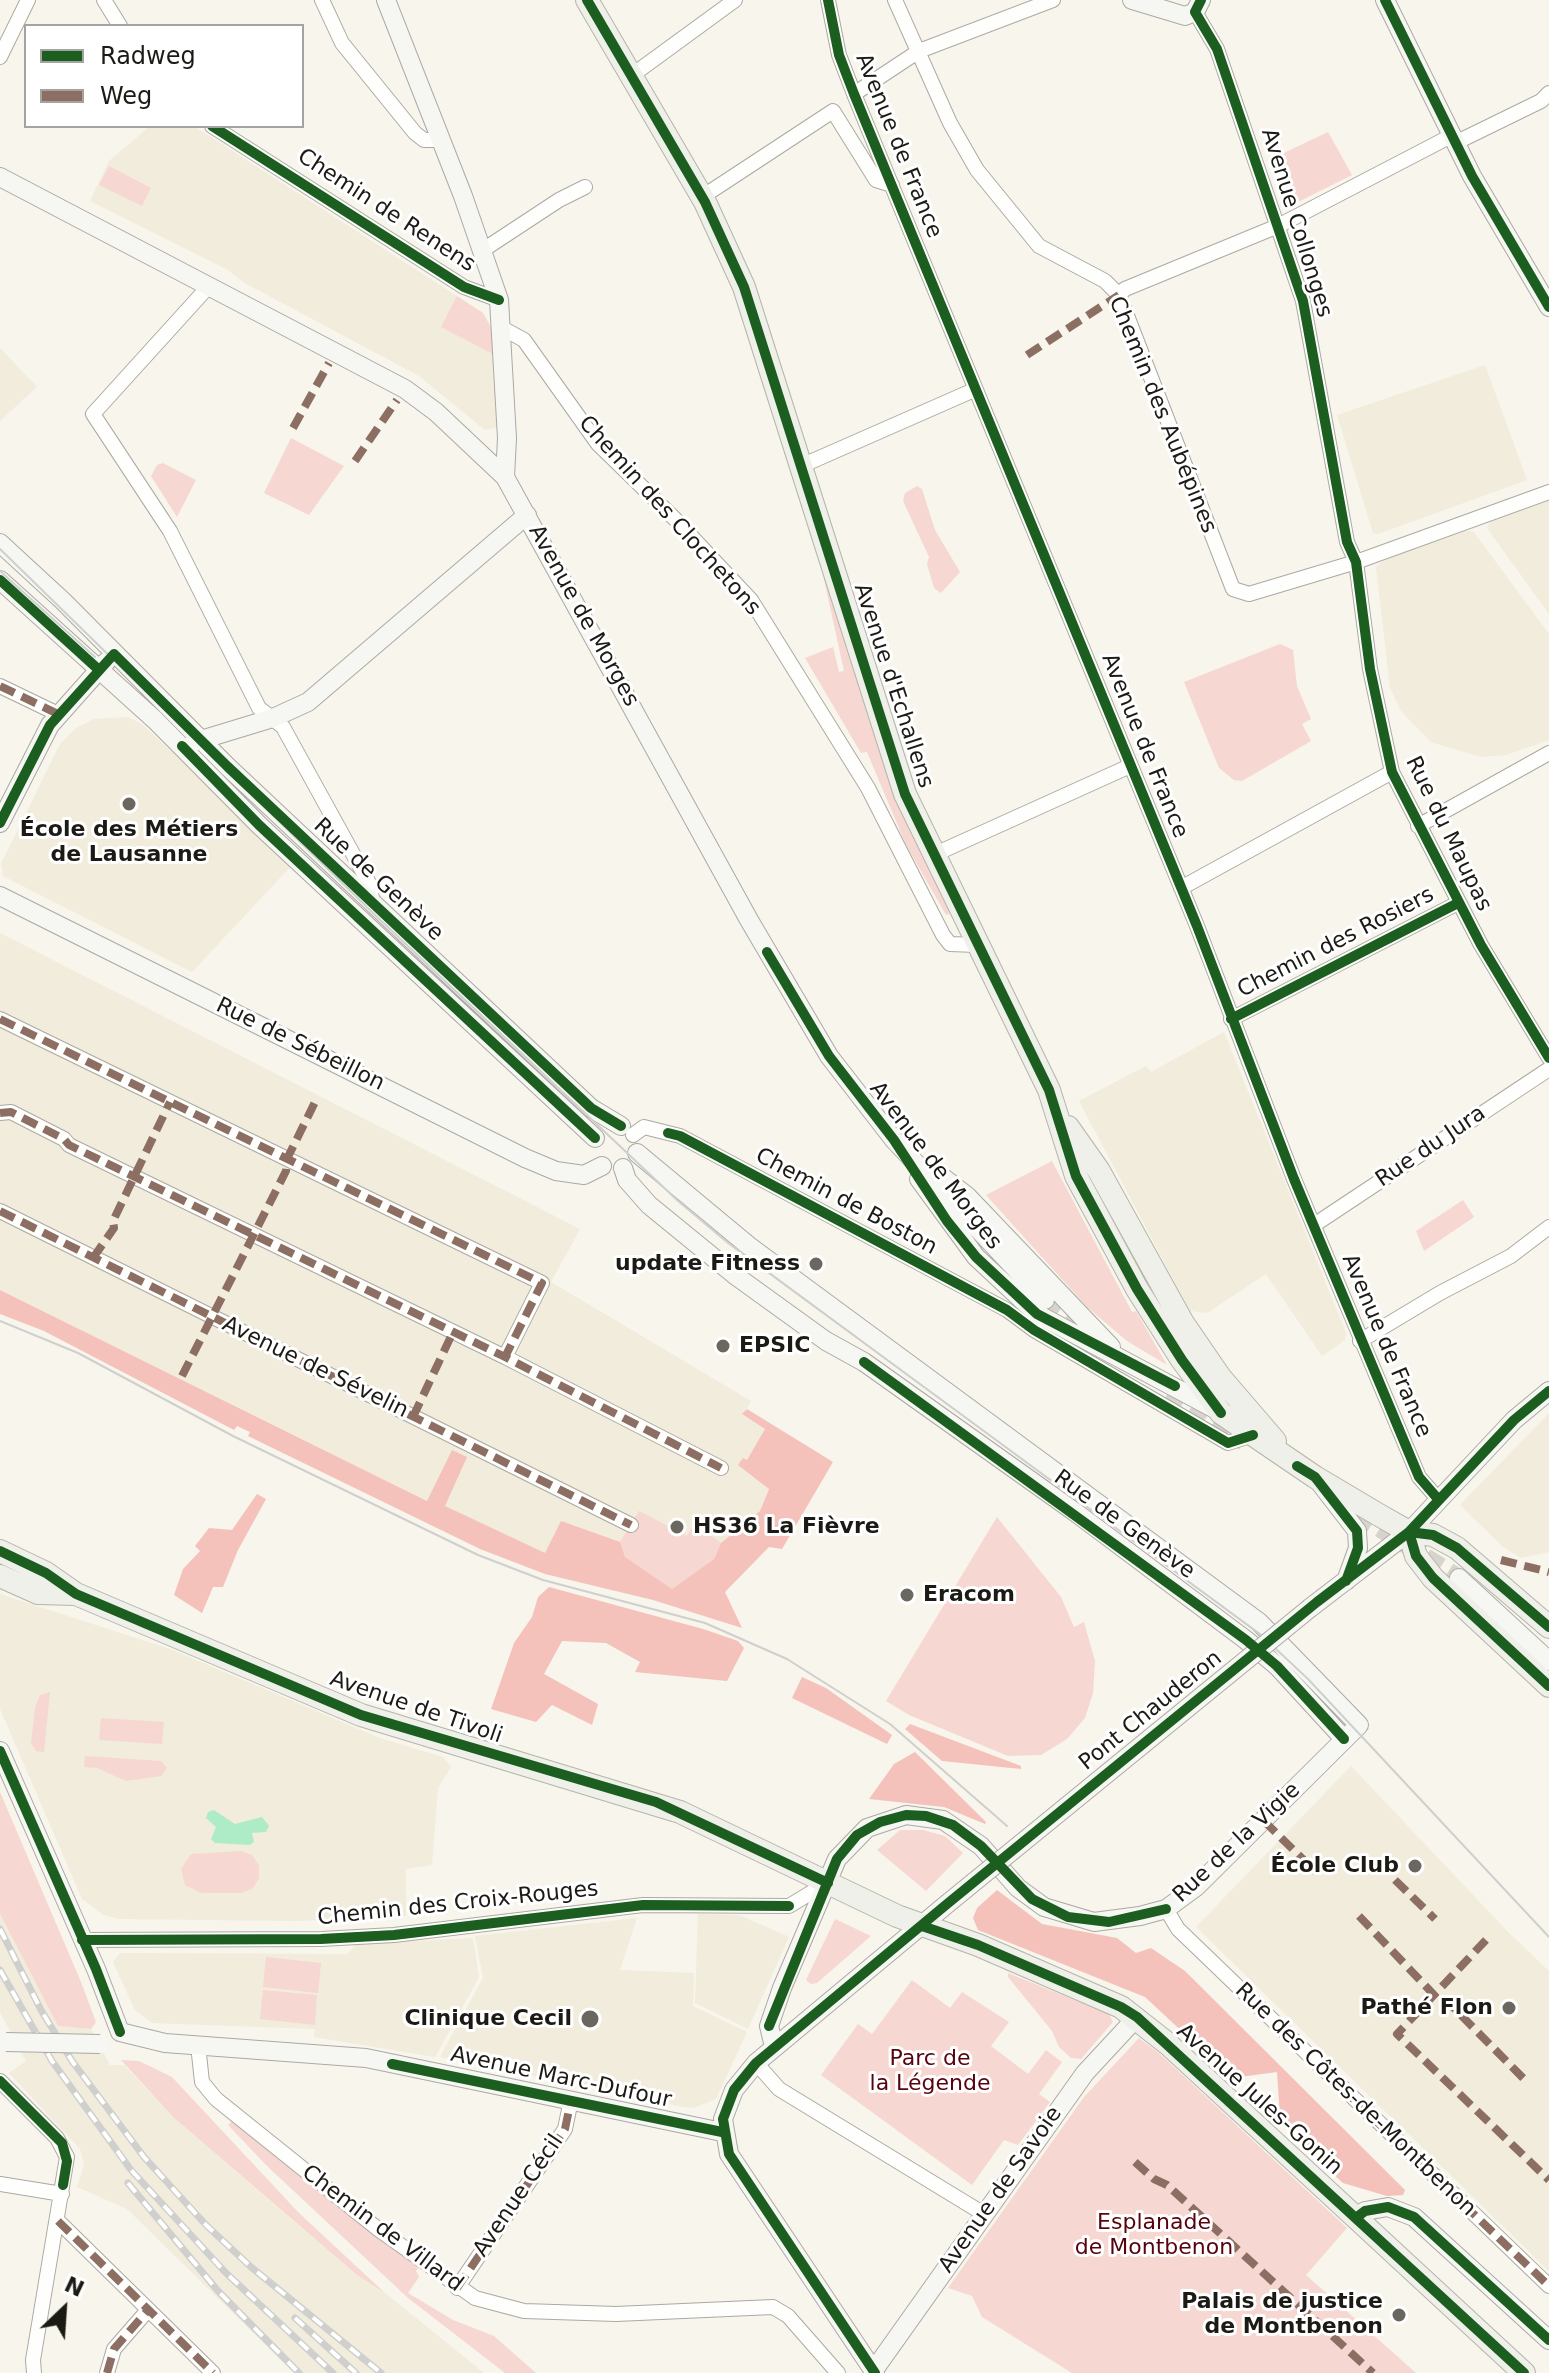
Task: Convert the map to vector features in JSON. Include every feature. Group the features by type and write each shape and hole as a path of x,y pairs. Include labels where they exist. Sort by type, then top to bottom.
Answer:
{"main road":[{"name":"Avenue d'Echallens","path":"587,0 702,197 746,293 847,605 881,726 933,855 976,945 1059,1114 1099,1171 1171,1326 1221,1413 1306,1471"},
{"name":"Avenue d'Echallens","path":"1171,1326 1306,1471"},
{"path":"1306,1471 1409,1532 1433,1535 1457,1548 1549,1627"},
{"path":"1409,1532 1416,1556 1433,1578 1549,1686"},
{"name":"Avenue de Tivoli","path":"0,1551 46,1573 76,1594 361,1715 680,1812 922,1926"},
{"name":"Avenue de Tivoli","path":"0,1576 38,1593 76,1594"},
{"name":"Avenue Jules-Gonin","path":"922,1926 978,1945 1121,2007 1137,2017 1524,2373"}],"street":[{"path":"0,57 28,0"},
{"path":"104,0 119,24"},
{"path":"322,0 342,43 415,133 424,140 440,140"},
{"path":"386,0 483,250 499,300 507,438 505,477"},
{"path":"631,76 735,0"},
{"name":"Avenue de France","path":"828,0 839,55 854,94 1181,888 1360,1341 1419,1477 1438,1499"},
{"name":"Chemin des Aubépines","path":"895,0 950,123 977,170 1039,246 1105,281 1119,295 1233,589 1249,594 1356,562"},
{"path":"854,94 919,51 1053,0"},
{"path":"1132,0 1177,15 1198,6"},
{"path":"1385,0 1453,139 1549,307"},
{"name":"Avenue Collonges","path":"1198,6 1217,49 1303,301 1347,542 1356,562"},
{"path":"1119,295 1125,289 1278,226 1453,139 1541,101 1549,93"},
{"path":"702,197 833,111 876,180 892,185"},
{"name":"Chemin de Renens","path":"215,128 464,287 499,300"},
{"name":"Avenue de Morges","path":"0,177 405,389 436,412 505,477 806,1019 852,1088 894,1140 947,1221 1010,1293 1048,1304 1119,1355"},
{"path":"483,250 559,200 585,187"},
{"path":"209,286 93,414 170,531 256,703 283,727 369,883 373,903"},
{"name":"Chemin des Clochetons","path":"502,328 524,340 606,453 676,520 751,600 863,780 943,935 950,944 976,945"},
{"path":"801,466 974,390"},
{"path":"1356,562 1549,492"},
{"path":"182,746 273,718 308,702 527,515"},
{"name":"Rue de Genève","path":"0,543 373,903 591,1108 630,1138 749,1246 1259,1622 1359,1725"},
{"name":"Rue du Maupas","path":"1356,562 1370,669 1392,772 1458,903 1549,1058"},
{"name":"Rue de Genève","path":"0,580 182,746 259,825 595,1138"},
{"path":"0,823 58,714 114,654"},
{"path":"0,686 58,714"},
{"path":"1418,826 1549,753"},
{"path":"933,855 1130,766"},
{"path":"1181,888 1392,772"},
{"name":"Rue de Sébeillon","path":"0,896 525,1158 556,1171 584,1175 602,1166"},
{"name":"Chemin des Rosiers","path":"1231,1019 1458,903"},
{"path":"0,1019 542,1283 505,1357"},
{"name":"Rue du Jura","path":"1314,1225 1549,1069"},
{"path":"0,1113 11,1112 64,1139 69,1145 505,1357 721,1468"},
{"name":"Chemin de Boston","path":"630,1138 644,1127 680,1136 1007,1310 1034,1330 1228,1443 1253,1435"},
{"path":"603,1129 630,1138 623,1168 602,1166 594,1153 595,1138 603,1129"},
{"name":"Avenue de Morges","path":"894,1140 967,1196 1048,1304 1119,1355 1221,1413"},
{"name":"Rue de Genève","path":"623,1168 627,1180 649,1205 736,1276 826,1341 876,1370 1246,1640 1277,1666 1344,1739"},
{"name":"Avenue de Sévelin","path":"0,1211 631,1525"},
{"path":"1360,1341 1440,1293 1511,1256 1549,1227"},
{"name":"Pont Chauderon","path":"722,2132 723,2119 734,2090 756,2063 1310,1608 1409,1532 1514,1420 1549,1391"},
{"path":"1306,1471 1357,1531 1358,1548 1346,1581"},
{"path":"1459,1578 1549,1661"},
{"name":"Rue de la Vigie","path":"774,2047 769,2026 828,1883 842,1852 867,1828 906,1815 926,1816 953,1825 971,1837 1018,1888 1056,1912 1094,1922 1109,1922 1166,1909 1196,1887 1359,1725"},
{"path":"3,1763 120,2032 100,2044 3,2042"},
{"name":"Chemin des Croix-Rouges","path":"82,1940 321,1939 394,1935 643,1905 789,1906 828,1883"},
{"name":"Rue des Côtes-de-Montbenon","path":"1166,1909 1178,1929 1549,2286"},
{"name":"Avenue de Savoie","path":"874,2372 1085,2073 1137,2017"},
{"name":"Avenue Marc-Dufour","path":"120,2032 141,2040 366,2058 722,2132"},
{"name":"Chemin de Villard","path":"198,2045 202,2082 216,2099 457,2288 504,2309 524,2311 616,2314 773,2307 788,2316 838,2373"},
{"path":"756,2063 779,2089 984,2214"},
{"path":"0,2081 62,2143 67,2161 33,2360 34,2373"},
{"name":"Avenue Cécil","path":"457,2288 565,2129 571,2100"},
{"path":"722,2132 729,2154 874,2372"},
{"path":"0,2184 62,2194"},
{"path":"1357,2217 1365,2211 1388,2207 1414,2217 1549,2340"},
{"path":"58,2221 206,2370"},
{"path":"107,2373 114,2349 148,2310"}],"shaded area":[{"path":"148,128 197,128 483,313 491,328 497,427 485,430 419,376 243,282 228,270 90,201 109,161"},
{"path":"0,348 37,387 0,421"},
{"path":"1485,365 1527,480 1378,534 1373,533 1337,415"},
{"path":"1549,499 1549,614 1487,528 1491,519"},
{"path":"1473,531 1549,634 1549,740 1506,755 1481,757 1431,742 1401,711 1390,688 1376,567 1389,557"},
{"name":"École des Métiers de Lausanne","path":"128,717 143,725 293,864 192,972 3,876 1,864 60,744 76,728 94,719"},
{"path":"0,933 580,1229 551,1282 751,1401 743,1415 765,1429 747,1460 769,1488 760,1511 672,1589 561,1521 545,1554 444,1506 452,1451 428,1501 0,1290"},
{"path":"1224,1032 1346,1333 1345,1340 1322,1356 1266,1274 1207,1313 1190,1311 1079,1101 1146,1066 1151,1072"},
{"path":"0,1290 427,1501 452,1450 467,1457 445,1506 545,1553 561,1521 620,1542 625,1557 672,1589 714,1559 721,1543 760,1511 769,1489 738,1465 743,1458 747,1460 765,1429 742,1414 747,1409 833,1462 782,1549 769,1547 725,1592 742,1628 653,1600 545,1574 480,1549 248,1436 250,1432 237,1426 234,1430 44,1331 0,1314"},
{"path":"1549,1413 1549,1552 1521,1558 1502,1546 1460,1505"},
{"path":"257,1494 266,1499 238,1550 223,1587 213,1587 202,1613 174,1595 183,1569 200,1551 195,1546 209,1528 232,1530"},
{"path":"549,1587 703,1629 738,1641 744,1648 727,1681 635,1672 640,1662 606,1643 562,1641 544,1674 598,1704 592,1725 552,1705 536,1722 491,1709 514,1643 532,1617 538,1597"},
{"path":"0,1594 170,1649 380,1738 443,1757 451,1767 438,1788 432,1865 406,1869 406,1916 298,1921 119,1919 104,1915 82,1899 0,1709"},
{"path":"802,1677 826,1688 892,1735 887,1744 792,1698"},
{"path":"910,1724 1021,1766 1021,1769 942,1761 905,1729"},
{"path":"915,1752 985,1824 944,1807 869,1799 894,1764"},
{"path":"1351,1766 1549,1971 1549,2271 1196,1927"},
{"path":"214,1810 235,1824 262,1817 269,1826 266,1832 252,1833 254,1842 250,1845 215,1843 211,1839 216,1827 206,1818 208,1812"},
{"path":"997,1890 1042,1924 1117,1938 1136,1953 1151,1948 1185,1971 1405,2190 1403,2195 1387,2196 1343,2183 1295,2140 1280,2117 1277,2072 1232,2078 1145,1997 978,1930 973,1918 977,1908"},
{"path":"0,1914 58,2026 91,2029 110,2065 124,2065 173,2117 285,2214 357,2275 385,2293 484,2373 294,2373 127,2209 77,2187 84,2165 80,2149 9,2073 26,2061 0,2012"},
{"path":"698,1914 739,1915 789,1937 748,2029 695,2003"},
{"name":"Clinique Cecil","path":"637,1918 620,1970 694,1973 693,2006 747,2032 716,2099 694,2108 684,2107 440,2057 483,1978 475,1936"},
{"path":"473,1938 479,1977 435,2057 314,2037 315,2029 152,2023 135,2010 113,1962 120,1953 347,1954 357,1944"}],"green space":[{"path":"1328,132 1352,175 1290,206 1284,203 1269,160"},
{"path":"109,166 151,188 142,206 99,185"},
{"path":"457,296 483,313 491,327 493,354 441,327"},
{"path":"291,438 344,466 309,515 264,493"},
{"path":"163,463 196,480 177,517 151,476 157,465"},
{"path":"917,486 922,489 935,530 960,572 941,593 934,588 927,564 929,557 903,501 905,493"},
{"path":"823,575 881,757 911,831 951,913 946,915 906,845 867,752 861,753 805,658 833,647 839,672 844,671"},
{"path":"1280,644 1293,650 1297,686 1311,719 1302,724 1311,741 1242,781 1234,780 1219,768 1184,682"},
{"path":"1052,1161 1132,1312 1136,1311 1167,1365 1127,1341 1087,1307 986,1195"},
{"path":"1463,1200 1474,1217 1424,1251 1416,1231"},
{"path":"639,1511 687,1536 694,1523 721,1543 714,1559 672,1589 625,1557 620,1542"},
{"path":"997,1517 1061,1597 1074,1627 1084,1622 1095,1661 1093,1693 1085,1718 1067,1739 1041,1755 1008,1756 909,1715 886,1701"},
{"path":"50,1692 44,1752 36,1751 31,1743 35,1708 40,1695"},
{"path":"101,1718 164,1722 162,1744 99,1740"},
{"path":"85,1756 161,1761 167,1768 161,1776 126,1781 97,1768 84,1767"},
{"path":"0,1792 81,1982 96,2022 91,2029 58,2026 0,1914"},
{"path":"900,1830 923,1830 945,1836 963,1853 926,1891 877,1850"},
{"path":"241,1851 252,1855 259,1866 259,1878 253,1888 241,1893 201,1893 185,1885 181,1869 191,1854"},
{"path":"835,1919 871,1936 817,1983 811,1984 806,1980"},
{"path":"266,1957 321,1963 318,1993 263,1987"},
{"path":"1008,1973 1109,2014 1113,2022 1081,2059 1071,2058 1059,2047 1052,2031 1008,1977"},
{"name":"Parc de la Légende","path":"912,1980 950,2008 962,1992 1009,2022 991,2046 1028,2074 1046,2050 1062,2062 1039,2094 1050,2102 1018,2145 1004,2140 972,2185 821,2075 858,2024 872,2034"},
{"path":"263,1990 317,1995 315,2025 260,2019"},
{"name":"Esplanade de Montbenon","path":"1139,2038 1347,2228 1306,2275 1416,2373 1072,2373 982,2317 972,2296 948,2288 1084,2097"},
{"path":"121,2060 139,2061 172,2077 299,2213 385,2293 357,2275 173,2117"},
{"path":"235,2118 421,2265 416,2271 419,2277 408,2293 453,2320 494,2336 536,2373 505,2373 408,2298 266,2165 228,2125"}],"tunnel":[{"path":"1045,1300 1093,1338"},
{"path":"1169,1392 1244,1442"},
{"path":"1357,1514 1459,1578"}],"tram line":[{"path":"0,549 375,915 677,1200 728,1243 1260,1634 1308,1679 1549,1937"},
{"path":"0,571 95,657"},
{"path":"0,1321 78,1353 233,1436 478,1555 543,1580 705,1623 787,1659 890,1724 1007,1826"}],"railway":[{"path":"0,1929 41,2010 72,2061 144,2157 206,2225 251,2267 381,2373"},
{"path":"0,1970 52,2061 131,2170 226,2273 333,2373"},
{"path":"128,2183 218,2291 299,2373"},
{"path":"295,2318 356,2373"}],"marked path":[{"path":"1027,355 1119,295"},
{"path":"293,428 329,363"},
{"path":"355,461 397,400"},
{"path":"0,686 58,714"},
{"path":"0,1019 542,1283 505,1357"},
{"path":"182,1376 286,1171 287,1159 316,1100"},
{"path":"93,1258 114,1228 113,1221 170,1102"},
{"path":"0,1113 11,1112 64,1139 69,1145 505,1357 721,1468"},
{"path":"0,1211 631,1525"},
{"path":"413,1417 453,1332"},
{"path":"1501,1560 1549,1572"},
{"path":"1264,1821 1316,1872"},
{"path":"1395,1880 1435,1919"},
{"path":"1359,1916 1437,1998 1447,2001 1526,2081"},
{"path":"1486,1940 1397,2034 1549,2180"},
{"path":"1325,2072 1549,2286"},
{"path":"457,2288 565,2129 571,2100"},
{"path":"1135,2162 1154,2179 1167,2185 1373,2373"},
{"path":"58,2221 213,2373"},
{"path":"107,2373 114,2349 148,2310"}],"cycle path":[{"path":"587,0 705,202 744,287 905,794 1049,1090 1076,1176 1137,1289 1182,1360 1221,1413"},
{"path":"828,0 839,55 854,94 1197,926 1294,1179 1419,1477 1438,1499"},
{"path":"1201,0 1195,12 1217,49 1303,301 1347,542 1356,562 1370,669 1392,772 1481,945 1549,1058"},
{"path":"1385,0 1472,176 1549,307"},
{"path":"215,128 464,287 499,300"},
{"path":"0,580 99,670"},
{"path":"0,823 50,725 114,654 228,767 591,1108 621,1126"},
{"path":"182,746 259,825 595,1138"},
{"path":"1231,1019 1458,903"},
{"path":"767,952 829,1056 894,1140 947,1221 976,1257 1037,1314 1175,1386"},
{"path":"668,1133 680,1136 1007,1310 1034,1330 1228,1443 1253,1435"},
{"path":"864,1362 1246,1640 1277,1666 1344,1739"},
{"path":"875,2373 729,2154 723,2119 734,2090 756,2063 947,1904 1317,1602 1409,1532 1514,1420 1549,1391"},
{"path":"1297,1466 1315,1477 1357,1531 1358,1548 1346,1581"},
{"path":"1409,1532 1416,1556 1433,1578 1549,1686"},
{"path":"1409,1532 1433,1535 1457,1548 1549,1627"},
{"path":"0,1551 46,1573 76,1594 361,1715 656,1802 828,1883"},
{"path":"0,1751 96,1969 120,2032"},
{"path":"769,2026 837,1859 857,1835 880,1822 906,1815 926,1816 953,1825 981,1846 1032,1899 1068,1917 1109,1922 1166,1909"},
{"path":"82,1940 321,1939 394,1935 643,1905 789,1906"},
{"path":"922,1926 978,1945 1121,2007 1137,2017 1524,2373"},
{"path":"392,2064 722,2132"},
{"path":"0,2081 62,2143 67,2161 63,2185"},
{"path":"1357,2217 1365,2211 1388,2207 1414,2217 1549,2340"}],"place":[{"name":"École des Métiers de Lausanne","path":"129,804"},
{"name":"update Fitness","path":"816,1264"},
{"name":"EPSIC","path":"723,1346"},
{"name":"HS36 La Fièvre","path":"677,1527"},
{"name":"Eracom","path":"907,1595"},
{"name":"École Club","path":"1415,1866"},
{"name":"Pathé Flon","path":"1509,2008"},
{"name":"Clinique Cecil","path":"590,2019"},
{"name":"Palais de justice de Montbenon","path":"1399,2315"}]}
